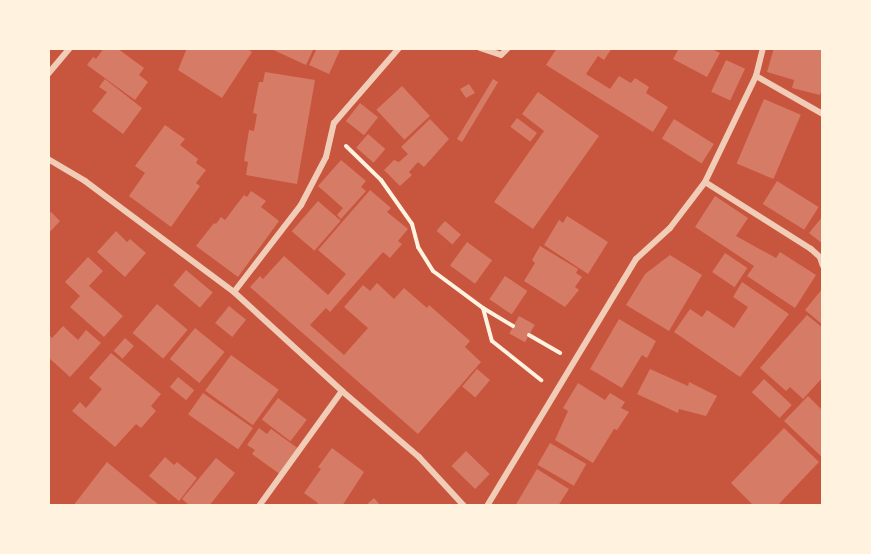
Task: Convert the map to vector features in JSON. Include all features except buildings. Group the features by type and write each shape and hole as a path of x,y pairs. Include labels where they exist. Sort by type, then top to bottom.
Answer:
{"street":[{"path":"48,74 70,48"},
{"path":"234,292 301,205 326,157 334,123 399,48"},
{"path":"480,48 501,55 508,48"},
{"path":"487,506 636,259 670,228 705,182 756,76 763,48"},
{"path":"756,76 823,114"},
{"path":"48,159 86,181 234,292 342,391 419,457 464,506"},
{"path":"705,182 811,249 820,257 823,266"},
{"path":"259,506 342,391"}],"path":[{"path":"331,132 381,180 412,224 418,247 433,271 483,308 513,326"},
{"path":"483,308 492,341 512,359 556,391"},
{"path":"529,335 574,361"}]}
